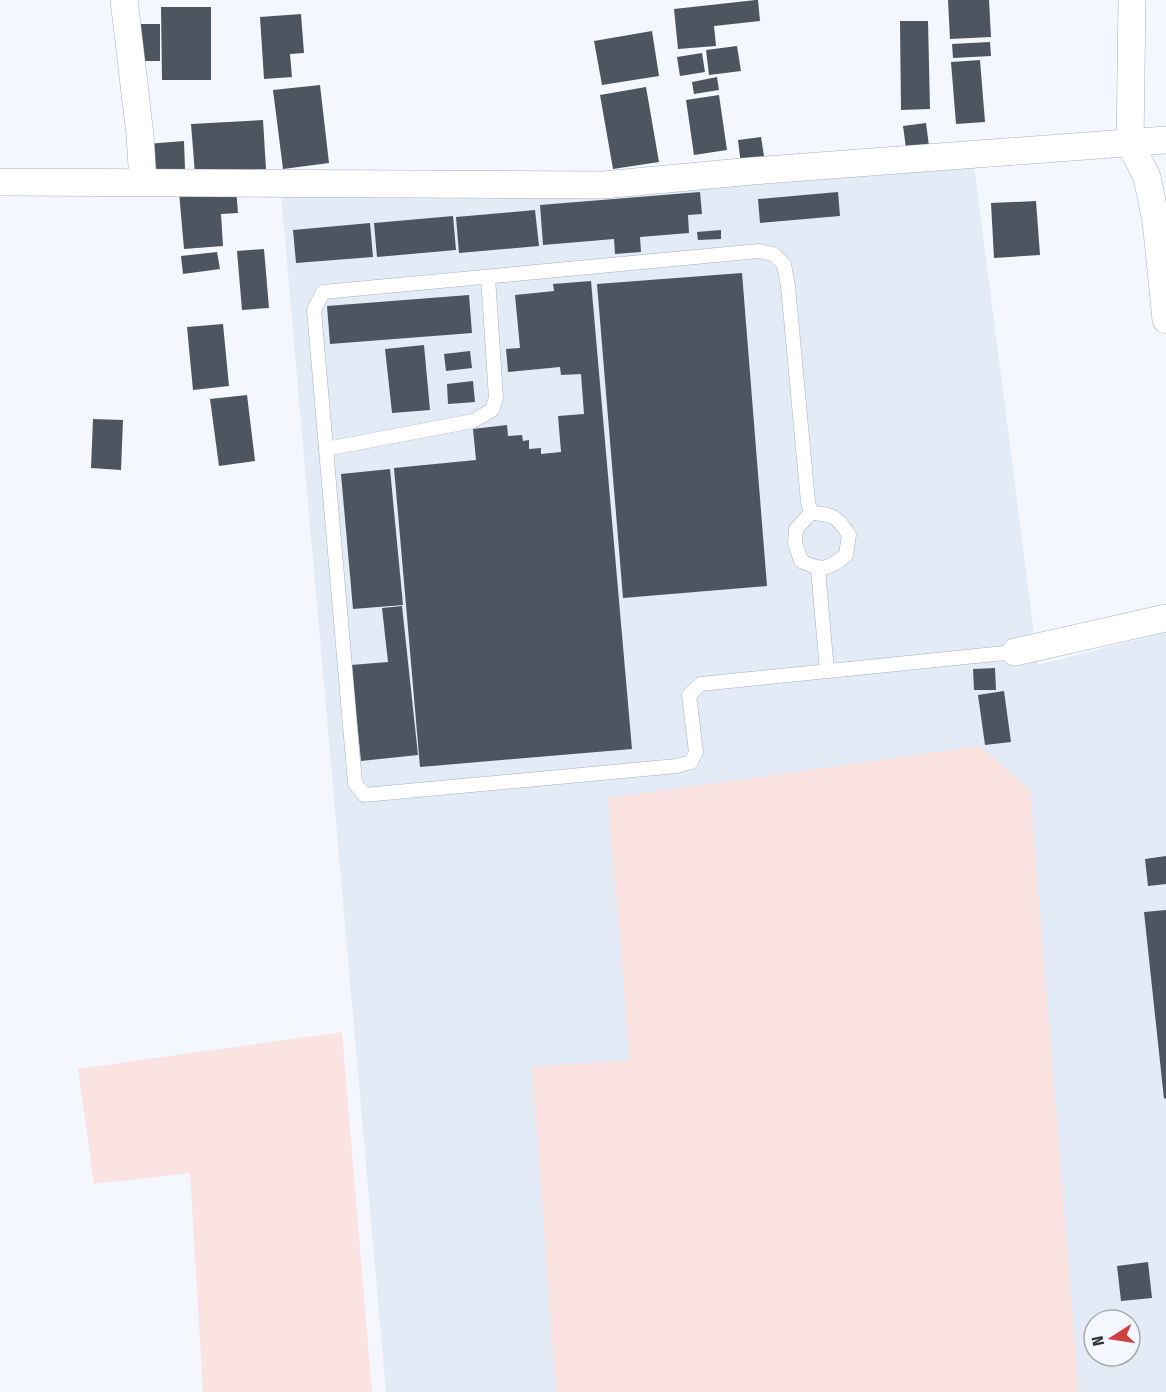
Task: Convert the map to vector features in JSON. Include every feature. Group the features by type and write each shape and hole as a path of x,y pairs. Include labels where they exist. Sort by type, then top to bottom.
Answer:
{"street":[{"path":"124,0 140,135 143,182"},
{"path":"1132,0 1130,143 1147,177 1156,221 1166,320"},
{"path":"0,182 603,185 752,171 1166,140"},
{"path":"1015,652 1166,618"}],"lane":[{"path":"811,513 808,502 788,286 784,264 773,254 759,251 323,292 314,310 355,783 364,795 677,766 691,762 696,752 689,695 701,684 1015,652"},
{"path":"326,449 473,422 492,410 496,398 488,277"},
{"path":"811,513 826,514 838,519 849,535 846,555 834,565 818,569 801,561 795,543 796,528 811,513"},
{"path":"818,569 826,671"}],"shaded area":[{"path":"974,165 1038,665 1166,632 1166,1392 386,1392 281,194"},
{"path":"980,746 1030,790 1079,1392 556,1392 532,1067 630,1060 608,798"},
{"path":"342,1032 372,1392 203,1392 190,1173 94,1184 78,1069"}],"building":[{"path":"758,0 760,21 714,26 716,46 678,49 674,9"},
{"path":"948,0 989,0 991,37 950,39"},
{"path":"161,7 211,7 211,80 162,80"},
{"path":"301,14 304,53 290,54 292,77 264,79 260,17"},
{"path":"900,21 928,21 930,109 901,110"},
{"path":"141,24 160,24 160,61 140,61"},
{"path":"652,31 659,76 602,85 594,41"},
{"path":"990,42 991,56 953,58 952,44"},
{"path":"737,46 741,71 709,75 706,50"},
{"path":"702,53 705,72 680,76 677,57"},
{"path":"980,60 985,122 956,124 951,62"},
{"path":"717,77 719,90 694,94 692,82"},
{"path":"320,85 329,163 283,169 273,90"},
{"path":"646,87 659,162 613,169 600,95"},
{"path":"719,95 727,150 694,155 686,100"},
{"path":"263,120 266,169 195,174 191,124"},
{"path":"926,123 929,146 906,148 903,126"},
{"path":"761,137 765,162 741,165 738,140"},
{"path":"184,141 185,169 149,171 147,144"},
{"path":"236,188 238,213 221,214 223,246 184,249 179,192"},
{"path":"700,192 702,214 688,215 689,233 640,237 641,252 615,254 614,239 543,245 540,205"},
{"path":"838,192 840,216 760,223 758,199"},
{"path":"1036,201 1040,255 994,258 991,203"},
{"path":"535,210 539,246 459,253 456,217"},
{"path":"453,216 456,250 377,257 374,223"},
{"path":"370,223 373,257 296,263 293,230"},
{"path":"721,230 721,239 698,240 697,232"},
{"path":"264,249 269,308 242,310 237,251"},
{"path":"217,252 220,269 183,274 181,256"},
{"path":"742,273 767,586 623,598 597,284"},
{"path":"591,281 632,749 420,767 394,468 476,460 473,429 507,425 508,436 522,435 523,441 529,440 529,449 541,448 541,454 561,452 558,416 584,414 581,374 561,375 560,367 508,372 506,349 520,348 515,295 554,291 553,284"},
{"path":"469,295 472,333 330,344 327,306"},
{"path":"223,324 229,386 193,390 187,327"},
{"path":"424,345 430,410 392,413 385,349"},
{"path":"470,351 472,368 446,371 444,354"},
{"path":"473,381 475,402 448,404 447,384"},
{"path":"247,395 255,461 219,466 210,399"},
{"path":"93,419 123,420 121,470 91,468"},
{"path":"390,469 403,605 353,609 341,474"},
{"path":"402,606 418,755 361,761 351,665 388,662 382,608"},
{"path":"995,668 996,690 974,690 973,669"},
{"path":"1004,691 1011,742 985,745 978,695"},
{"path":"1166,856 1166,884 1148,886 1145,859"},
{"path":"1166,910 1166,1098 1164,1099 1144,912"},
{"path":"1148,1262 1152,1298 1121,1301 1117,1266"}]}
